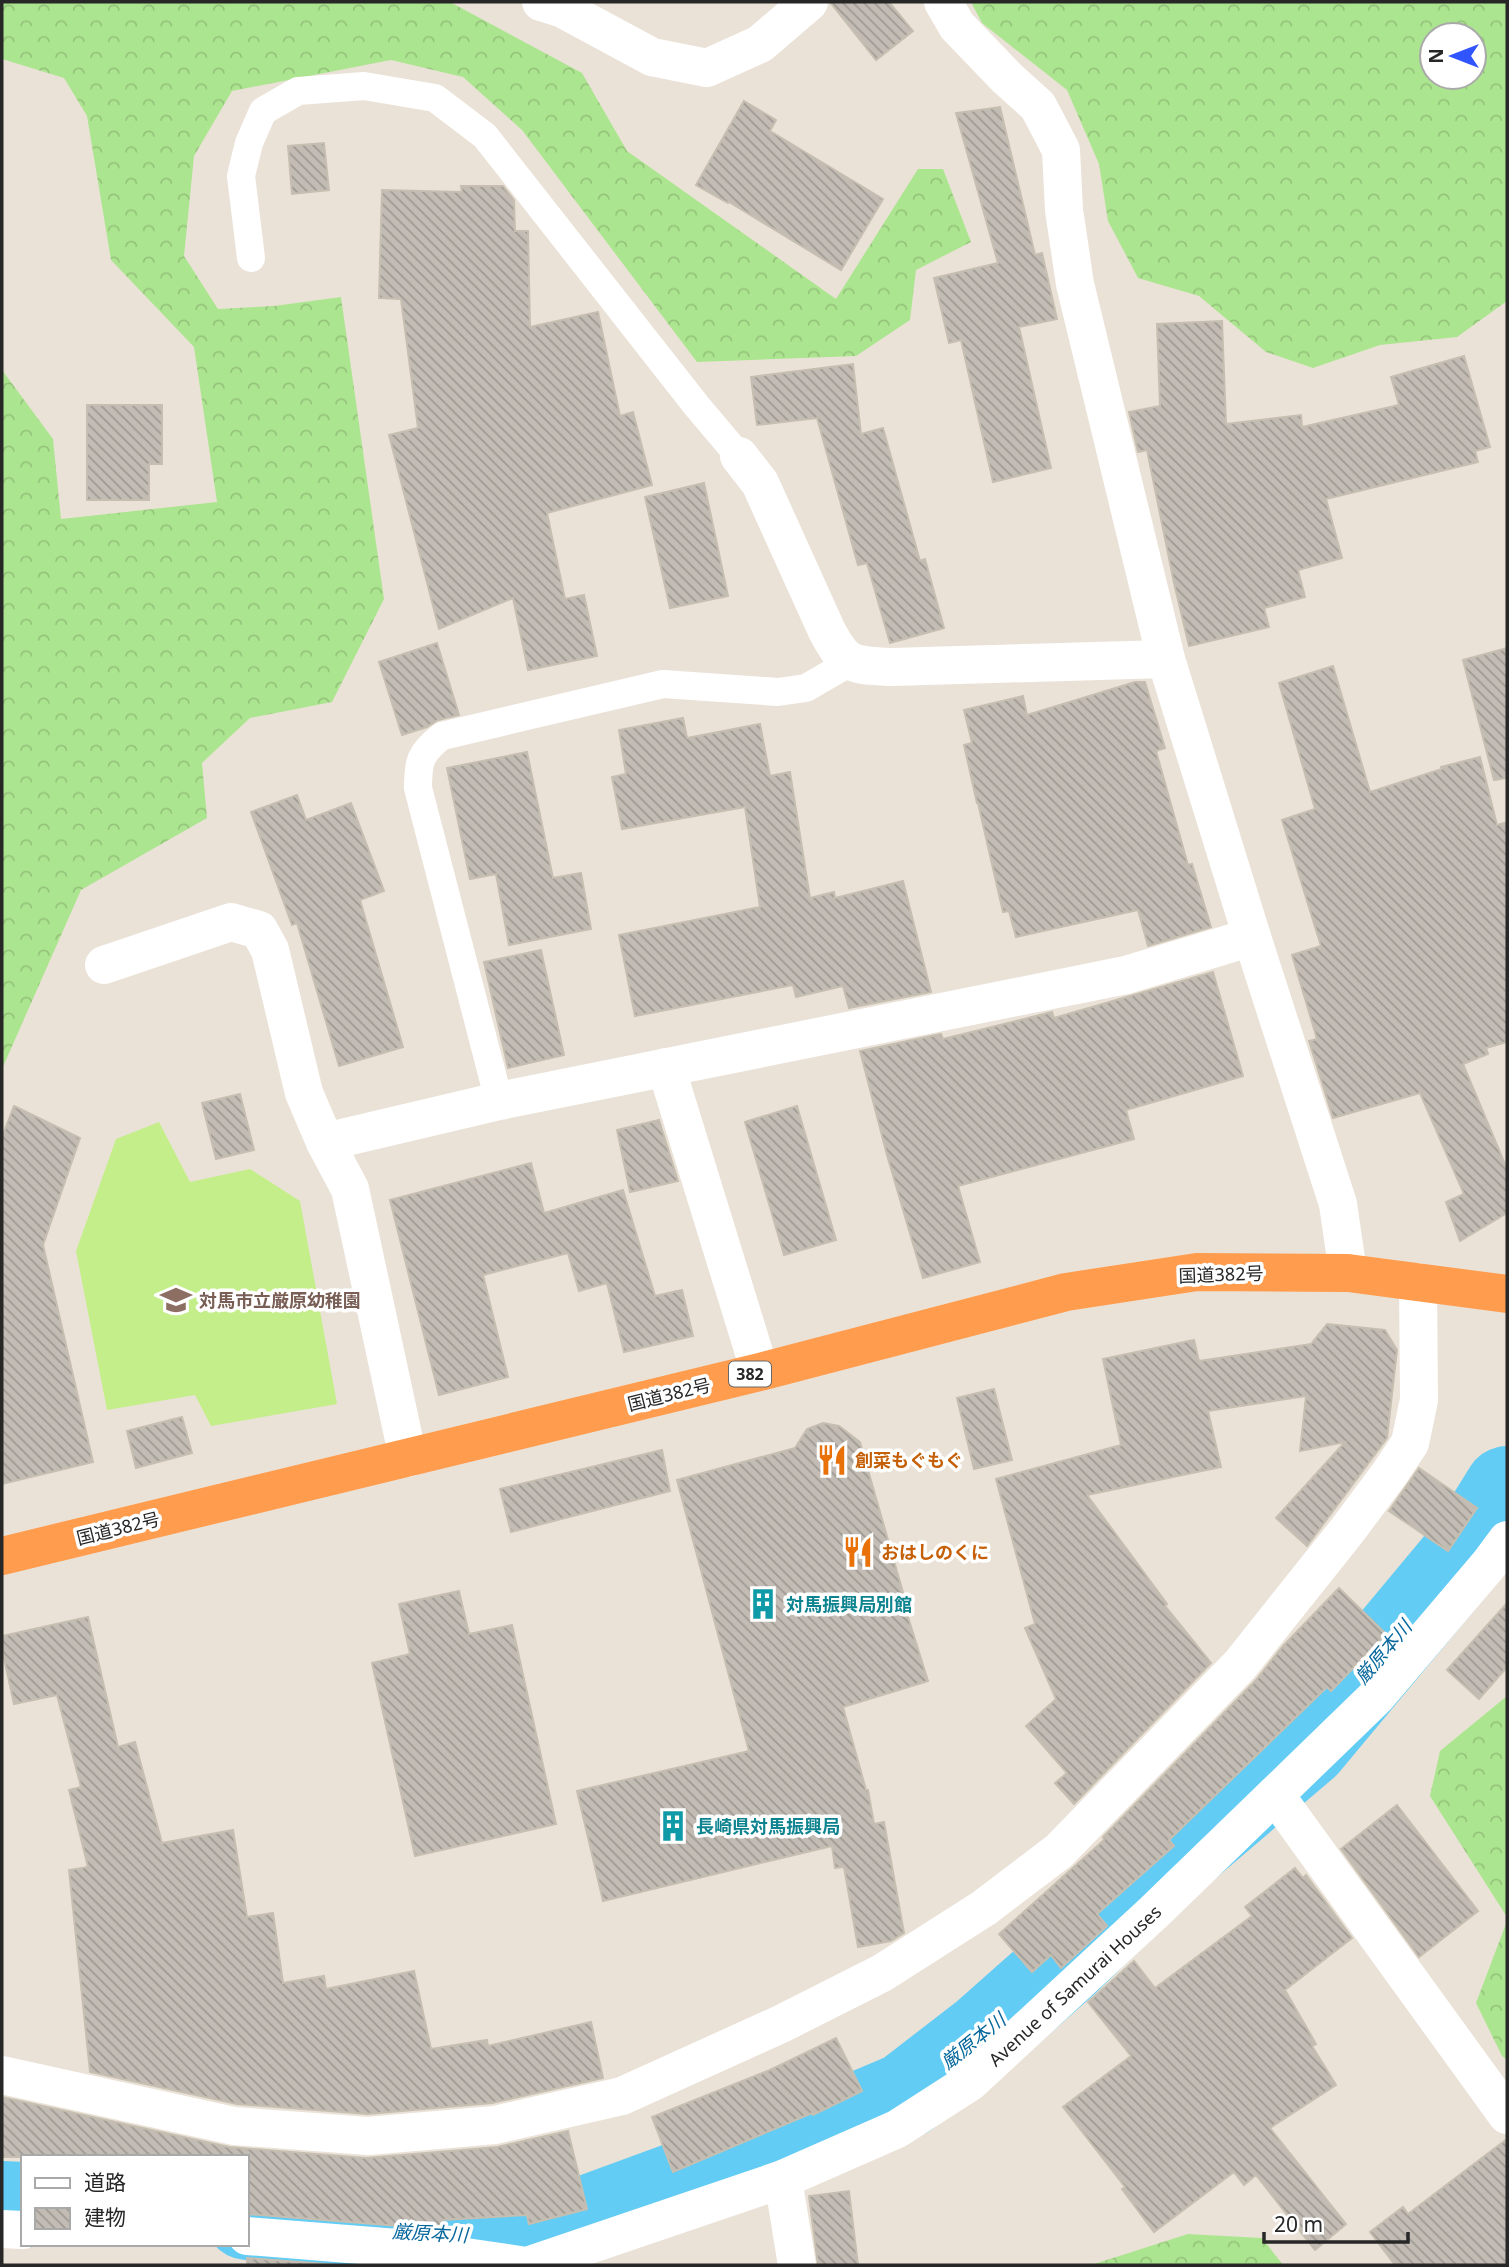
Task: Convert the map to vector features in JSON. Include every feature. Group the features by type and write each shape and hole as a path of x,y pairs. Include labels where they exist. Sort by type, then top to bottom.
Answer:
{"highway":[{"name":"国道382号","path":"2,1556 760,1372 1066,1292 1197,1272 1348,1273 1418,1282 1497,1286"}],"street":[{"path":"541,2 564,9 652,57 707,68 760,44 809,2"},
{"path":"943,2 957,26 1038,106 1061,150 1064,210 1075,284 1166,659 1338,1204 1348,1273"},
{"path":"739,457 760,483 827,631 837,651 849,663 892,667 1166,659"},
{"path":"104,965 231,922 259,930 270,950 304,1093 325,1142 350,1189 408,1458"},
{"path":"325,1142 499,1101 1126,975 1252,937"},
{"path":"666,1067 760,1372"},
{"path":"2,2076 234,2126 368,2136 495,2125 622,2096 781,2024 882,1973 984,1908 1059,1851 1240,1665 1346,1532 1410,1443 1419,1400 1418,1282"},
{"name":"Avenue of Samurai Houses","path":"530,2265 783,2179 897,2129 970,2082 1154,1912 1377,1696 1507,1540"},
{"path":"1276,1796 1507,2115"},
{"path":"783,2179 797,2265"},
{"path":"2,2230 21,2230"},
{"path":"248,2236 410,2249 520,2265"}],"lane":[{"path":"251,258 241,176 248,143 263,111 298,91 364,86 435,98 485,136 739,457"},
{"path":"499,1101 418,788 418,765 426,749 442,736 663,684 778,692 806,688 849,663"}],"green space":[{"path":"2,2 450,2 582,73 627,151 836,299 918,169 943,169 971,242 916,270 910,320 856,356 697,362 522,130 463,77 391,60 232,91 194,156 184,256 218,309 274,306 341,297 384,599 332,702 250,718 202,763 207,818 81,890 2,1069 2,370 53,439 61,519 217,502 194,347 111,260 87,116 64,78 2,59"},
{"path":"971,2 1507,2 1507,301 1457,337 1380,345 1313,368 1266,352 1199,296 1138,278 1108,221 1099,164 1067,90 982,23"},
{"path":"159,1122 190,1182 250,1169 300,1201 337,1404 211,1426 195,1395 107,1410 76,1251 116,1139"},
{"path":"1507,1696 1507,1917 1430,1796 1440,1751"},
{"path":"1507,1921 1507,2060 1502,2056 1476,2003"},
{"path":"1188,2234 1262,2238 1283,2265 1091,2265"}],"building":[{"path":"830,2 889,2 913,31 876,60"},
{"path":"744,101 776,120 770,131 883,199 841,270 696,185"},
{"path":"1000,107 1035,255 1042,253 1057,319 1019,327 1051,468 993,482 961,340 949,343 934,278 998,263 956,113"},
{"path":"324,143 329,190 292,194 288,146"},
{"path":"461,186 503,186 514,200 515,231 528,231 530,327 598,312 620,416 633,412 652,485 547,513 565,599 584,595 597,656 528,670 513,598 439,629 389,435 418,428 401,299 379,298 382,190 462,192"},
{"path":"1222,321 1226,424 1301,415 1302,427 1399,405 1391,377 1464,356 1490,447 1475,451 1478,462 1326,499 1342,558 1298,570 1305,597 1264,608 1269,627 1189,646 1147,450 1138,452 1129,412 1160,406 1157,324"},
{"path":"853,364 861,434 883,428 920,561 925,559 944,628 890,643 867,563 858,565 817,418 757,425 751,377"},
{"path":"87,405 162,405 162,464 149,464 149,500 87,500"},
{"path":"704,483 728,596 670,608 645,497"},
{"path":"437,643 459,715 438,720 427,727 402,735 379,662"},
{"path":"1507,648 1507,778 1494,780 1463,660"},
{"path":"1333,666 1370,792 1442,769 1441,767 1480,757 1497,825 1507,822 1507,1042 1486,1048 1488,1054 1463,1064 1507,1169 1507,1213 1460,1241 1446,1202 1464,1194 1420,1093 1333,1118 1309,1041 1317,1039 1292,955 1321,946 1282,820 1315,809 1279,683"},
{"path":"1135,682 1145,682 1165,748 1156,751 1188,865 1192,864 1211,927 1148,946 1138,910 1016,937 1009,911 1003,912 977,803 964,745 972,743 964,710 1023,696 1027,715"},
{"path":"683,718 687,738 760,724 770,776 790,772 810,898 834,892 835,898 903,881 931,992 849,1008 843,986 796,997 793,985 635,1016 619,935 760,907 745,807 622,829 612,777 626,774 619,730"},
{"path":"527,752 553,878 581,873 591,929 509,945 496,874 470,879 447,768"},
{"path":"297,795 306,820 351,803 384,891 360,900 403,1047 339,1066 297,923 292,925 251,812"},
{"path":"541,950 564,1055 508,1068 484,962"},
{"path":"1213,972 1243,1076 1126,1110 1134,1139 958,1186 980,1262 923,1278 860,1051 941,1034 943,1039 1052,1012 1054,1018"},
{"path":"240,1094 254,1150 216,1159 202,1103"},
{"path":"14,1106 80,1138 43,1245 93,1462 2,1484 2,1137"},
{"path":"797,1106 836,1240 784,1255 745,1122"},
{"path":"659,1120 678,1181 630,1192 617,1130"},
{"path":"531,1163 544,1213 623,1190 655,1296 682,1290 693,1336 624,1352 607,1283 579,1291 568,1253 483,1275 508,1377 439,1395 390,1200"},
{"path":"1327,1324 1385,1330 1397,1350 1387,1438 1307,1546 1276,1518 1345,1442 1300,1451 1306,1396 1208,1411 1221,1467 1087,1495 1167,1604 1165,1606 1211,1663 1074,1804 1055,1783 1067,1773 1026,1726 1056,1699 1025,1628 1035,1624 996,1479 1121,1445 1103,1359 1194,1340 1199,1361 1311,1344"},
{"path":"994,1389 1012,1460 974,1469 957,1398"},
{"path":"182,1417 192,1453 136,1468 127,1431"},
{"path":"823,1423 839,1426 860,1442 928,1681 843,1707 868,1790 874,1824 884,1822 904,1933 891,1941 858,1947 844,1867 835,1868 832,1846 603,1901 577,1791 749,1751 677,1480 795,1448 807,1429"},
{"path":"662,1450 670,1491 511,1532 500,1489"},
{"path":"1419,1468 1477,1508 1448,1551 1389,1511"},
{"path":"1339,1588 1386,1634 1331,1691 1327,1687 1169,1840 1174,1846 1097,1914 1107,1926 1061,1968 1051,1955 1032,1972 999,1934 1104,1840 1103,1837 1256,1680 1283,1646"},
{"path":"459,1591 469,1634 512,1625 556,1824 415,1856 372,1663 410,1654 399,1604"},
{"path":"1507,1603 1507,1667 1479,1699 1447,1670"},
{"path":"88,1617 118,1747 135,1742 162,1843 233,1830 247,1917 273,1913 283,1983 324,1976 326,1989 414,1971 431,2049 487,2040 488,2046 591,2022 603,2078 492,2103 368,2114 237,2104 90,2072 69,1870 88,1867 69,1790 81,1787 57,1695 14,1704 2,1649 2,1636"},
{"path":"1397,1805 1478,1911 1419,1957 1341,1849"},
{"path":"1295,1868 1303,1878 1306,1875 1352,1938 1285,1990 1316,2044 1312,2046 1336,2085 1270,2128 1346,2224 1315,2250 1256,2175 1244,2185 1234,2172 1154,2232 1122,2189 1125,2187 1063,2107 1131,2056 1088,2002 1134,1961 1155,1988 1252,1916 1245,1907"},
{"path":"836,2038 862,2091 813,2115 812,2113 673,2172 652,2117 770,2070"},
{"path":"2,2097 229,2147 366,2158 497,2147 568,2131 587,2209 529,2224 527,2215 442,2220 442,2231 248,2214 248,2155 2,2157"},
{"path":"1507,2139 1507,2265 1395,2265 1370,2232 1403,2207 1408,2214"},
{"path":"849,2191 858,2265 818,2265 809,2196"},
{"path":"247,2258 339,2265 247,2265"}],"waterway":[{"name":"厳原本川","path":"248,2217 430,2234 539,2236 790,2144 906,2095 985,2034 1066,1962 1165,1865 1306,1745 1471,1547 1507,1489"},
{"name":"厳原本川","path":"2,2204 21,2205"}],"place":[{"name":"対馬市立厳原幼稚園","path":"176,1300"},
{"name":"創菜もぐもぐ","path":"832,1460"},
{"name":"おはしのくに","path":"858,1552"},
{"name":"対馬振興局別館","path":"763,1604"},
{"name":"長崎県対馬振興局","path":"673,1826"}]}
